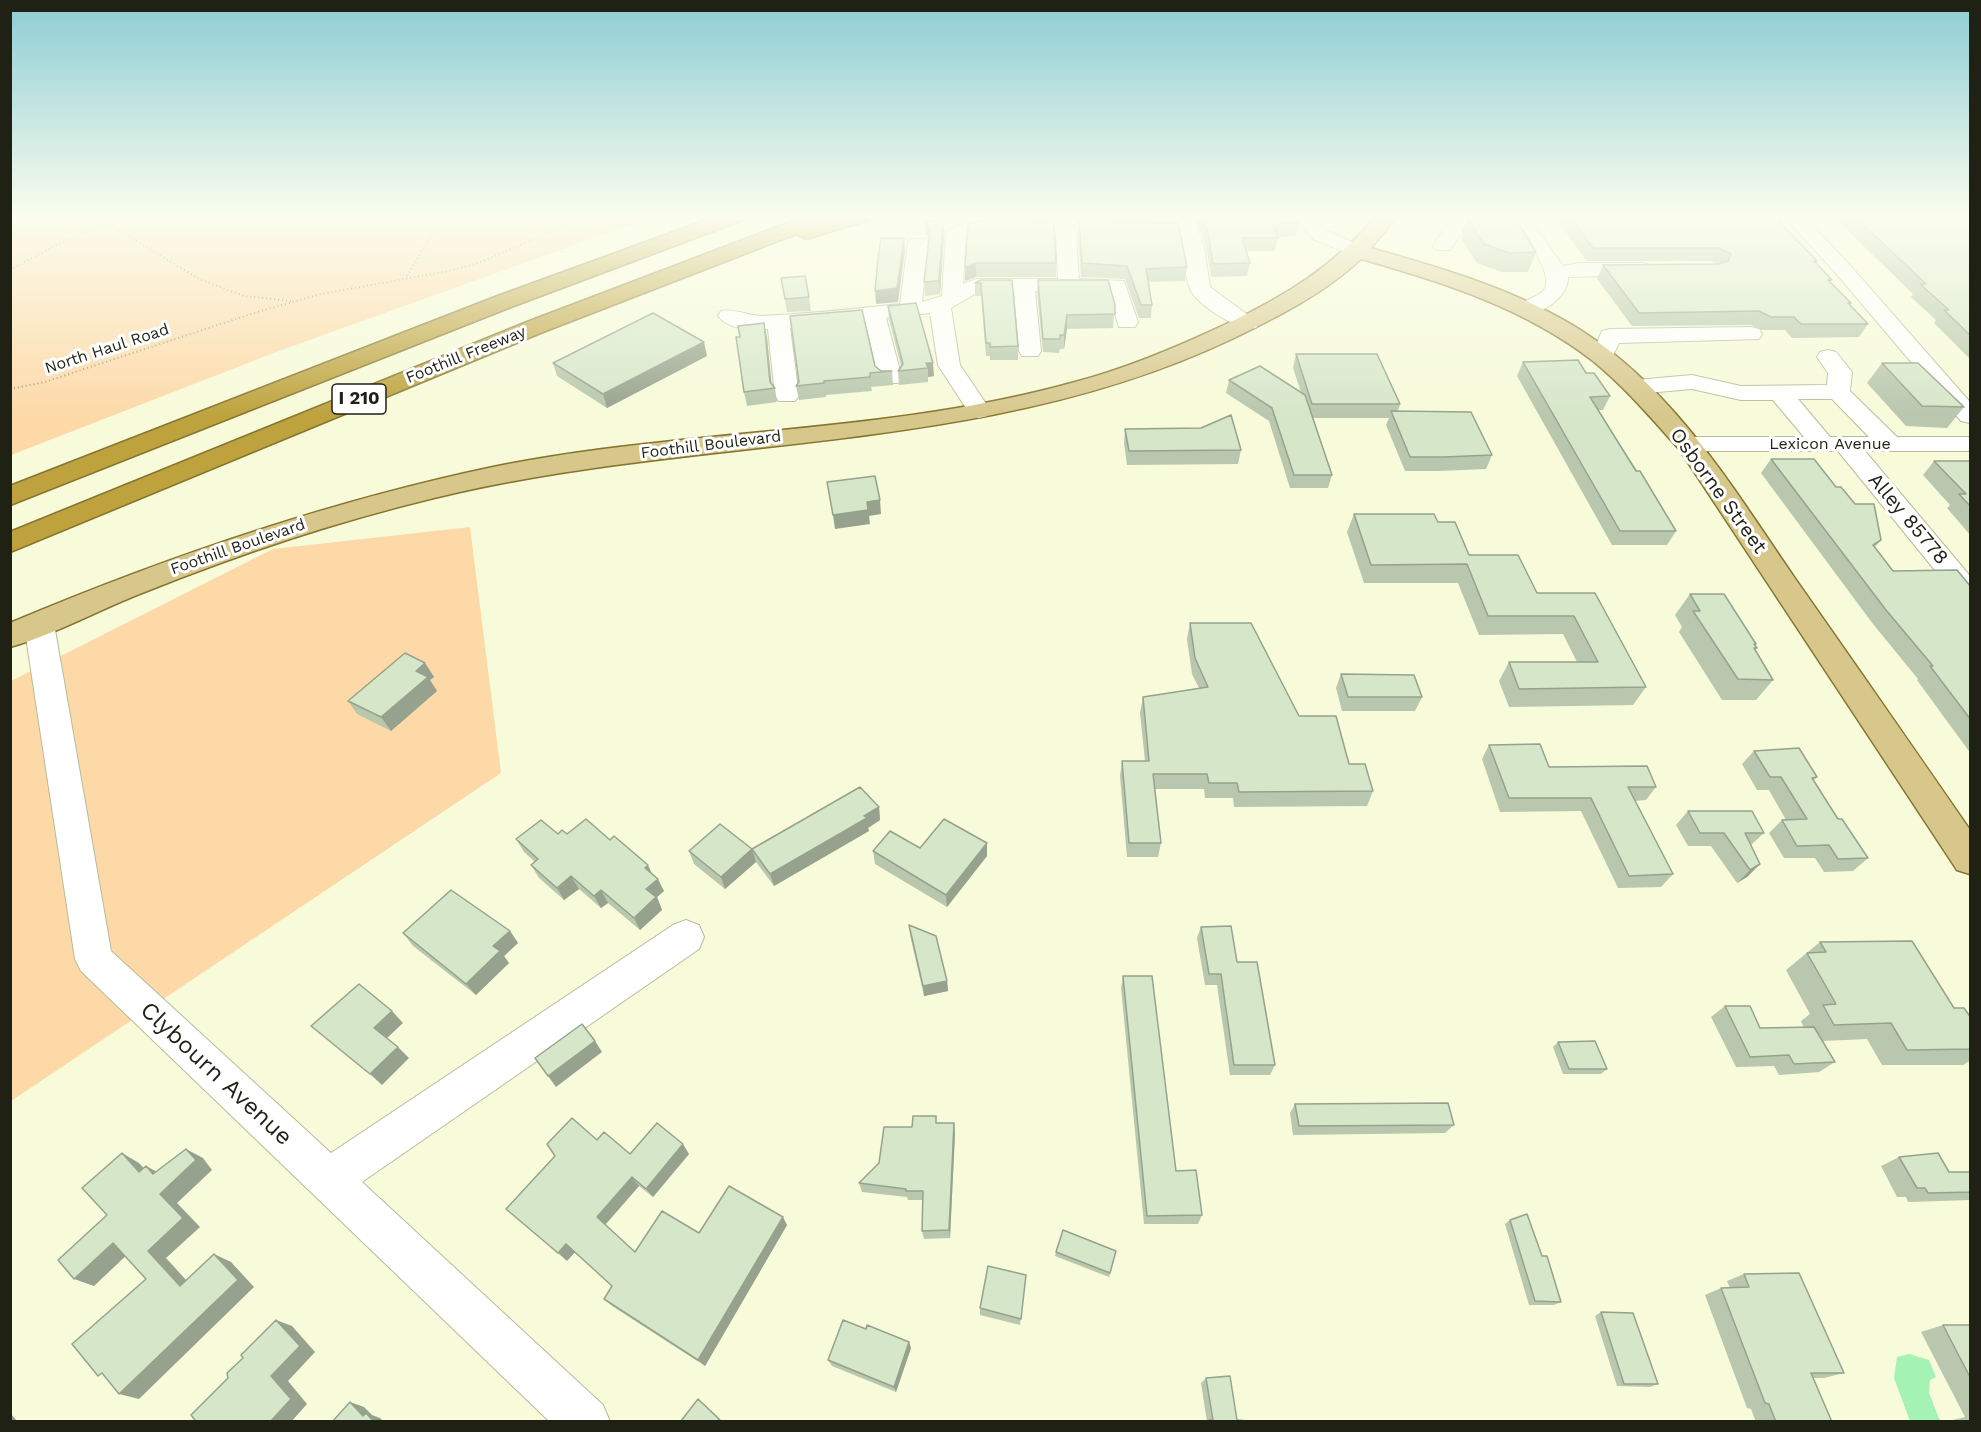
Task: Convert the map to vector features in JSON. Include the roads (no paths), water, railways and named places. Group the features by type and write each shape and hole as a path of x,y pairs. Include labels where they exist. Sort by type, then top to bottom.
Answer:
{"highway":[{"path":"298,382 547,283"},
{"name":"Foothill Freeway","path":"10,496 554,283"},
{"name":"Foothill Freeway","path":"10,543 359,399 652,283"}],"main road":[{"name":"Foothill Boulevard","path":"25,630 175,568 252,541 370,504 435,488 566,463 979,411 1104,380 1174,357 1248,323 1288,301 1313,283"},
{"name":"Osborne Street","path":"1458,283 1526,309 1564,330 1602,357 1636,387 1689,444 1966,846"}],"street":[{"path":"910,309 913,283"},
{"path":"949,283 946,302 949,365 979,411"},
{"path":"1199,283 1200,288 1208,297 1248,323"},
{"path":"1526,309 1550,296 1558,283"},
{"path":"1855,283 1971,416"},
{"path":"729,316 746,323 778,322 910,309 946,302 976,285 1117,285 1127,322"},
{"path":"1024,285 1030,351"},
{"path":"874,313 890,378"},
{"path":"778,322 787,396"},
{"path":"1602,357 1610,336 1751,334"},
{"path":"1828,357 1840,372 1838,392"},
{"path":"1636,387 1692,382 1741,393 1838,392 1890,444"},
{"name":"Alley 85778","path":"1780,393 1834,444 1971,594"},
{"name":"Lexicon Avenue","path":"1689,444 1971,444"},
{"name":"Clybourn Avenue","path":"25,630 94,959 586,1422"},
{"path":"329,1180 686,937"}]}
